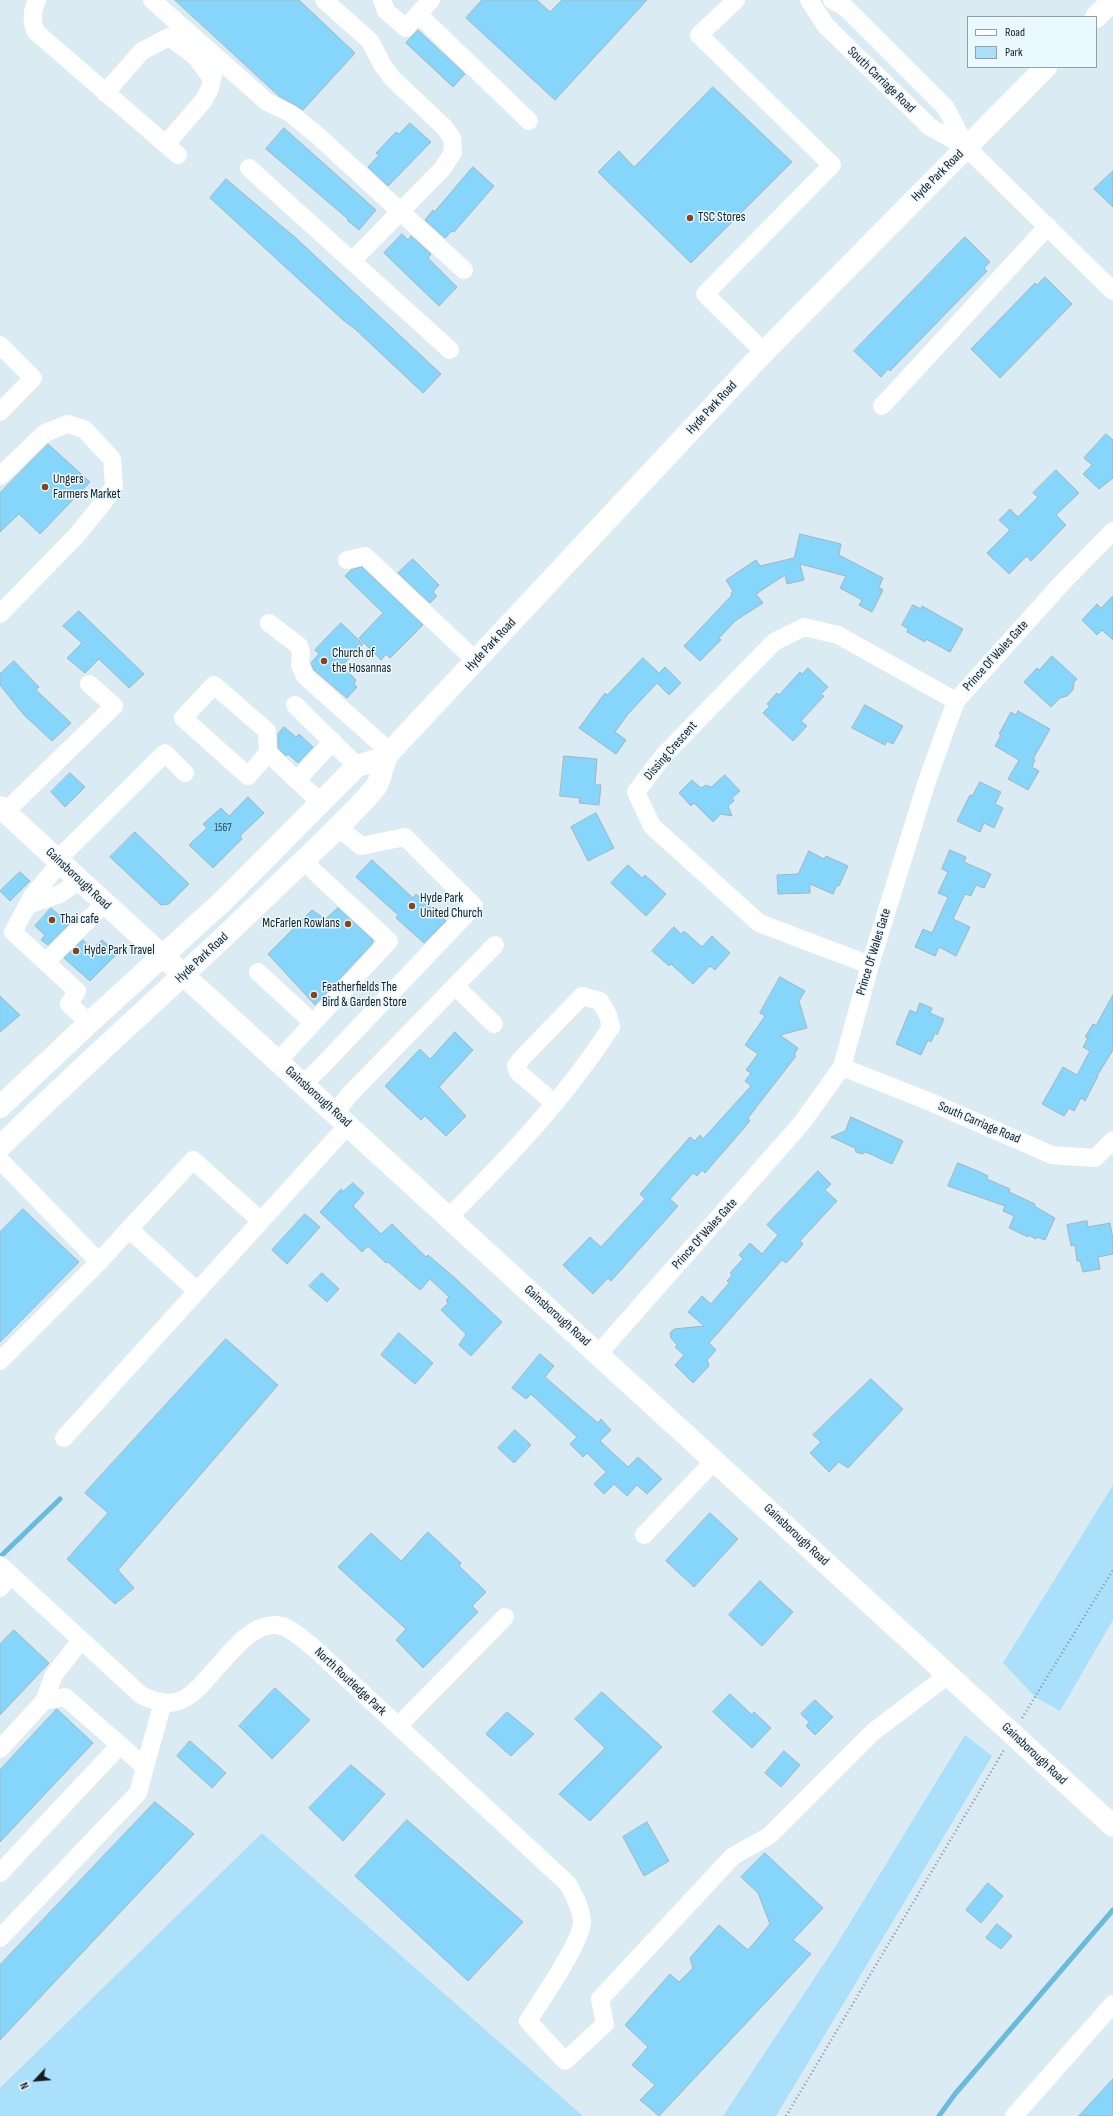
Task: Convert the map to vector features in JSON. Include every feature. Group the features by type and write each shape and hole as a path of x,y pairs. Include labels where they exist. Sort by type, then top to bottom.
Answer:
{"main road":[{"path":"1097,16 1113,0"},
{"name":"Hyde Park Road","path":"0,1147 64,1084 184,975 338,827 376,786 388,755 764,352 1045,68"},
{"name":"Hyde Park Road","path":"0,1107 89,1023 224,900 357,766 388,755"},
{"name":"Gainsborough Road","path":"2,809 599,1353 1113,1826"}],"street":[{"path":"38,0 33,14 32,24 36,32 172,150 204,100 212,79 217,58"},
{"path":"152,0 267,102 290,113 317,135 464,270"},
{"path":"324,0 370,41 383,66 393,79 444,127 452,138 453,152 442,168 352,262"},
{"path":"382,0 386,11 406,28 431,0"},
{"path":"736,0 699,36 832,165 705,294 764,352"},
{"name":"South Carriage Road","path":"808,0 826,26 930,127 966,147 1113,291"},
{"name":"South Carriage Road","path":"832,0 845,7 946,108 966,147"},
{"path":"418,14 529,121"},
{"path":"105,93 142,51 169,37 190,34"},
{"path":"169,37 195,56 212,79"},
{"path":"249,168 450,350"},
{"path":"882,406 1048,226"},
{"path":"0,345 33,378 0,412"},
{"path":"0,476 45,433 67,424 84,429 112,459 114,486 103,504 76,536 0,614"},
{"name":"Prince Of Wales Gate","path":"599,1353 801,1124 842,1068 870,965 928,778 956,701 1061,584 1113,531"},
{"path":"347,560 365,556 476,661"},
{"path":"268,624 299,646 301,653 300,665 305,676 388,755"},
{"name":"Dissing Crescent","path":"870,965 759,923 652,826 636,792 664,755 774,642 804,627 838,635 956,701"},
{"path":"2,809 114,706 89,684"},
{"path":"268,753 248,776 183,718 214,685 267,731 268,753 298,779 321,802"},
{"path":"295,705 357,766"},
{"path":"298,779 333,741"},
{"path":"89,1023 69,1004 77,991 13,932 33,896 59,861 165,753 185,772"},
{"path":"303,1084 474,906 405,838 361,846 338,827"},
{"path":"278,1061 312,1022 389,941 303,861"},
{"path":"28,906 60,894 80,880"},
{"path":"46,962 105,903"},
{"path":"64,1438 261,1221 341,1119 350,1094 495,945"},
{"path":"258,972 312,1022"},
{"path":"455,986 494,1024"},
{"path":"449,1217 535,1126 554,1103 595,1052 611,1027 608,1015 600,1001 582,996 516,1066 518,1072 554,1103"},
{"name":"South Carriage Road","path":"842,1068 928,1101 1052,1155 1096,1158 1113,1140"},
{"path":"0,1160 99,1262"},
{"path":"0,1361 99,1262 193,1160 261,1221"},
{"path":"129,1229 197,1291"},
{"path":"644,1535 715,1460"},
{"name":"North Routledge Park","path":"3,1576 81,1640 140,1695 154,1701 163,1702 182,1700 196,1689 248,1636 260,1627 276,1624 288,1628 312,1647 568,1884 579,1904 582,1922 575,1943 528,2021 565,2061 605,2024 600,1999 733,1856 769,1836 873,1732 948,1675"},
{"path":"398,1726 505,1617"},
{"path":"0,1749 44,1702 54,1674 81,1640"},
{"path":"44,1702 64,1697 145,1766"},
{"path":"0,1938 138,1793 163,1702"},
{"path":"0,1873 120,1745"},
{"path":"1014,2116 1113,2004"}],"path":[{"path":"1028,1708 1113,1570"},
{"path":"786,2116 1005,1748"}],"green space":[{"path":"1113,1485 1113,1620 1060,1711 1035,1697 1003,1663"},
{"path":"965,1735 992,1756 776,2116 723,2116 837,1944"},
{"path":"262,1833 583,2116 0,2116 0,2088"}],"building":[{"path":"175,0 299,0 355,53 303,110 279,96"},
{"path":"482,0 537,0 550,12 562,0 647,0 555,100 466,18"},
{"path":"418,30 465,74 453,87 406,43"},
{"name":"TSC Stores","path":"713,87 792,162 691,263 598,172 619,151 634,167"},
{"path":"410,123 431,142 388,186 368,167 379,155 376,153 396,132 399,134"},
{"path":"284,128 376,210 359,230 266,149"},
{"path":"473,167 494,186 454,232 452,231 445,238 425,220 433,210 434,212"},
{"path":"1113,171 1113,207 1094,189"},
{"path":"226,179 297,239 441,374 423,393 355,329 343,320 210,198"},
{"path":"402,234 408,240 411,236 431,254 428,258 457,287 439,306 384,253"},
{"path":"965,237 990,262 984,268 987,271 890,371 888,369 881,377 854,351"},
{"path":"1045,277 1072,304 1000,378 971,349 1035,283 1037,285"},
{"path":"1106,434 1113,440 1113,478 1099,489 1083,474 1092,465 1084,458"},
{"name":"Ungers Farmers Market","path":"48,444 90,482 40,534 19,514 0,532 0,493"},
{"path":"1056,470 1079,493 1056,515 1066,525 1031,561 1027,556 1009,574 987,553 1010,530 999,520 1010,509 1018,517 1038,497 1033,493"},
{"path":"800,534 841,544 839,555 883,578 879,587 883,590 872,612 859,605 862,600 840,588 846,576 800,564 804,580 787,584 785,575 756,594 763,603 735,621 719,638 721,640 700,661 684,646 732,595 731,593 733,591 726,580 756,560 760,566 794,558"},
{"path":"413,559 439,585 433,592 437,596 430,603 398,573"},
{"path":"362,567 423,625 390,658 386,654 381,660 359,638 383,613 345,576 351,570"},
{"path":"1113,596 1113,640 1102,630 1097,635 1082,620 1097,604 1101,608"},
{"path":"913,605 921,609 922,606 963,629 950,652 926,639 925,642 907,632 908,629 902,625"},
{"path":"79,611 144,674 129,688 99,659 85,673 67,658 82,643 63,626"},
{"name":"Church of the Hosannas","path":"341,623 363,644 342,666 356,680 354,684 357,687 347,698 314,670 311,663 319,654 315,650"},
{"path":"1052,656 1077,679 1074,682 1073,690 1067,696 1060,698 1051,707 1024,682 1037,668 1039,670"},
{"path":"643,658 659,673 665,667 681,683 669,695 657,683 628,714 615,732 626,740 616,754 579,728 605,693 607,695"},
{"path":"14,661 39,687 36,690 71,723 52,741 24,715 0,685 0,674"},
{"path":"808,668 828,687 821,694 824,696 801,721 807,726 793,741 763,713 770,706 767,704 777,693 779,695 800,672 802,674"},
{"path":"865,705 903,726 893,744 887,741 885,745 852,728"},
{"path":"1018,711 1050,729 1033,759 1035,760 1032,767 1039,771 1028,790 1008,779 1019,760 995,746 1001,735 999,734 1011,712 1016,715"},
{"path":"284,727 296,737 299,734 313,747 298,763 288,754 286,756 278,748 278,734"},
{"path":"564,756 597,759 595,785 601,785 599,805 579,803 580,798 560,796"},
{"path":"70,773 85,787 65,807 51,792"},
{"path":"725,775 740,791 732,798 734,801 728,806 732,816 721,814 713,822 694,803 691,806 679,793 692,780 701,788 706,785 711,787"},
{"path":"980,782 1001,792 995,804 1003,808 994,828 984,823 980,832 957,821 970,795 972,796"},
{"path":"248,797 264,813 240,836 242,839 213,868 189,845 207,828 203,824 221,808 229,816"},
{"path":"596,813 614,848 588,861 571,827"},
{"path":"135,832 189,884 169,904 161,905 110,857"},
{"path":"950,850 966,857 964,862 991,874 984,888 976,885 971,896 965,894 953,919 970,927 956,956 939,947 935,956 915,947 923,929 932,933 948,897 938,893 948,872 942,869"},
{"path":"809,851 824,859 826,856 848,866 839,886 837,885 833,894 810,884 810,893 778,894 777,875 798,874"},
{"name":"Hyde Park United Church","path":"372,860 413,898 416,894 446,921 424,943 396,918 398,915 356,877"},
{"path":"628,865 642,878 645,875 666,894 646,916 611,883"},
{"path":"20,872 30,881 10,901 0,891"},
{"path":"51,908 69,924 48,945 41,940 45,935 35,926"},
{"path":"338,908 373,940 372,944 315,1005 268,954 312,910 325,919"},
{"path":"674,927 681,934 684,931 702,947 712,936 730,953 715,970 710,966 693,984 671,964 669,966 652,951"},
{"path":"83,940 92,949 102,940 118,953 90,981 64,958"},
{"path":"780,977 805,991 799,1001 807,1028 780,1035 798,1048 794,1055 796,1056 748,1118 750,1121 705,1173 702,1170 697,1176 693,1173 670,1199 678,1206 611,1281 608,1278 593,1294 563,1265 590,1237 601,1247 645,1199 640,1194 690,1137 695,1141 700,1135 703,1139 751,1086 745,1081 751,1073 746,1070 758,1054 745,1045 765,1016 760,1013"},
{"path":"1113,995 1113,1050 1097,1076 1085,1101 1081,1098 1074,1111 1069,1108 1064,1116 1042,1104 1063,1067 1077,1075 1090,1051 1083,1047 1088,1038 1085,1037 1093,1024 1096,1025"},
{"path":"0,996 20,1015 0,1032"},
{"path":"920,1003 932,1008 930,1013 944,1019 937,1035 935,1033 931,1042 928,1040 921,1055 896,1044 910,1010 916,1013"},
{"path":"455,1032 473,1050 439,1087 466,1116 446,1136 425,1116 421,1120 385,1086 420,1049 430,1059"},
{"path":"851,1117 903,1141 892,1164 866,1152 862,1154 856,1152 855,1148 831,1137 845,1131"},
{"path":"958,1163 988,1176 987,1179 1010,1189 1009,1192 1035,1204 1034,1206 1055,1218 1045,1240 1037,1237 1036,1239 1028,1235 1028,1237 1009,1228 1014,1216 1003,1211 1005,1206 948,1186"},
{"path":"818,1171 831,1184 825,1190 837,1201 800,1241 803,1244 791,1258 786,1263 782,1260 709,1343 716,1350 707,1360 709,1366 693,1383 675,1365 684,1355 675,1347 677,1345 671,1338 670,1333 674,1329 704,1326 688,1312 702,1296 711,1304 729,1283 727,1281 732,1275 730,1273 743,1259 739,1255 750,1243 762,1254 778,1235 767,1225"},
{"path":"353,1183 364,1193 353,1206 381,1234 392,1224 426,1257 428,1255 455,1278 502,1322 471,1356 459,1345 466,1334 441,1310 448,1303 446,1300 449,1297 430,1279 420,1290 388,1262 386,1263 368,1246 362,1252 320,1212 341,1189 343,1191"},
{"path":"23,1209 79,1262 0,1342 0,1232"},
{"path":"305,1214 320,1227 287,1264 272,1250"},
{"path":"1087,1221 1088,1227 1110,1223 1113,1239 1113,1254 1098,1257 1100,1269 1083,1272 1080,1261 1077,1261 1075,1245 1071,1246 1067,1225"},
{"path":"322,1273 339,1289 327,1302 309,1286"},
{"path":"399,1333 433,1363 415,1384 381,1355"},
{"path":"226,1339 278,1385 118,1570 134,1588 115,1604 67,1559 108,1513 85,1493"},
{"path":"540,1354 554,1366 545,1377 598,1423 601,1419 611,1430 600,1441 628,1467 638,1457 662,1479 647,1494 637,1485 627,1496 614,1484 604,1494 594,1484 606,1472 587,1453 583,1457 570,1444 577,1437 531,1394 526,1399 512,1388"},
{"path":"871,1379 903,1409 848,1468 839,1462 829,1472 810,1453 821,1442 813,1435"},
{"path":"515,1430 531,1445 514,1463 498,1448"},
{"path":"710,1513 738,1539 694,1587 666,1561"},
{"path":"428,1532 461,1563 459,1566 486,1592 472,1606 478,1612 423,1668 396,1640 406,1629 338,1567 371,1533 401,1561"},
{"path":"760,1581 793,1612 762,1646 729,1615"},
{"path":"14,1630 49,1663 0,1715 0,1644"},
{"path":"275,1688 310,1720 272,1759 239,1726"},
{"path":"602,1692 662,1747 590,1821 559,1794 605,1748 575,1719"},
{"path":"730,1694 752,1715 754,1712 771,1728 752,1748 713,1712"},
{"path":"815,1700 833,1717 815,1735 806,1726 809,1722 801,1714"},
{"path":"57,1709 93,1743 0,1842 0,1770"},
{"path":"507,1712 534,1734 511,1756 486,1734"},
{"path":"190,1741 226,1773 212,1788 177,1756"},
{"path":"784,1751 800,1765 781,1787 765,1773"},
{"path":"351,1765 385,1794 343,1841 309,1808"},
{"path":"155,1802 194,1834 0,2040 0,1965"},
{"path":"407,1820 523,1922 468,1981 355,1876"},
{"path":"647,1822 669,1861 644,1876 623,1837"},
{"path":"765,1853 823,1908 793,1940 811,1954 659,2116 640,2100 655,2085 632,2065 648,2047 625,2025 670,1974 679,1982 693,1968 690,1958 719,1925 748,1950 770,1924 758,1893 741,1877"},
{"path":"988,1883 1003,1896 981,1923 966,1910"},
{"path":"997,1924 1012,1936 1001,1949 986,1938"},
{"path":"1113,2079 1113,2116 1079,2116"}],"waterway":[{"path":"0,1557 60,1499"},
{"path":"939,2116 955,2094 1113,1910"}],"place":[{"name":"TSC Stores","path":"690,218"},
{"name":"Ungers Farmers Market","path":"45,487"},
{"name":"Church of the Hosannas","path":"324,661"},
{"name":"Hyde Park United Church","path":"412,906"},
{"name":"Thai cafe","path":"52,920"},
{"name":"McFarlen Rowlans","path":"348,924"},
{"name":"Hyde Park Travel","path":"76,951"},
{"name":"Featherfields The Bird & Garden Store","path":"314,995"}]}
